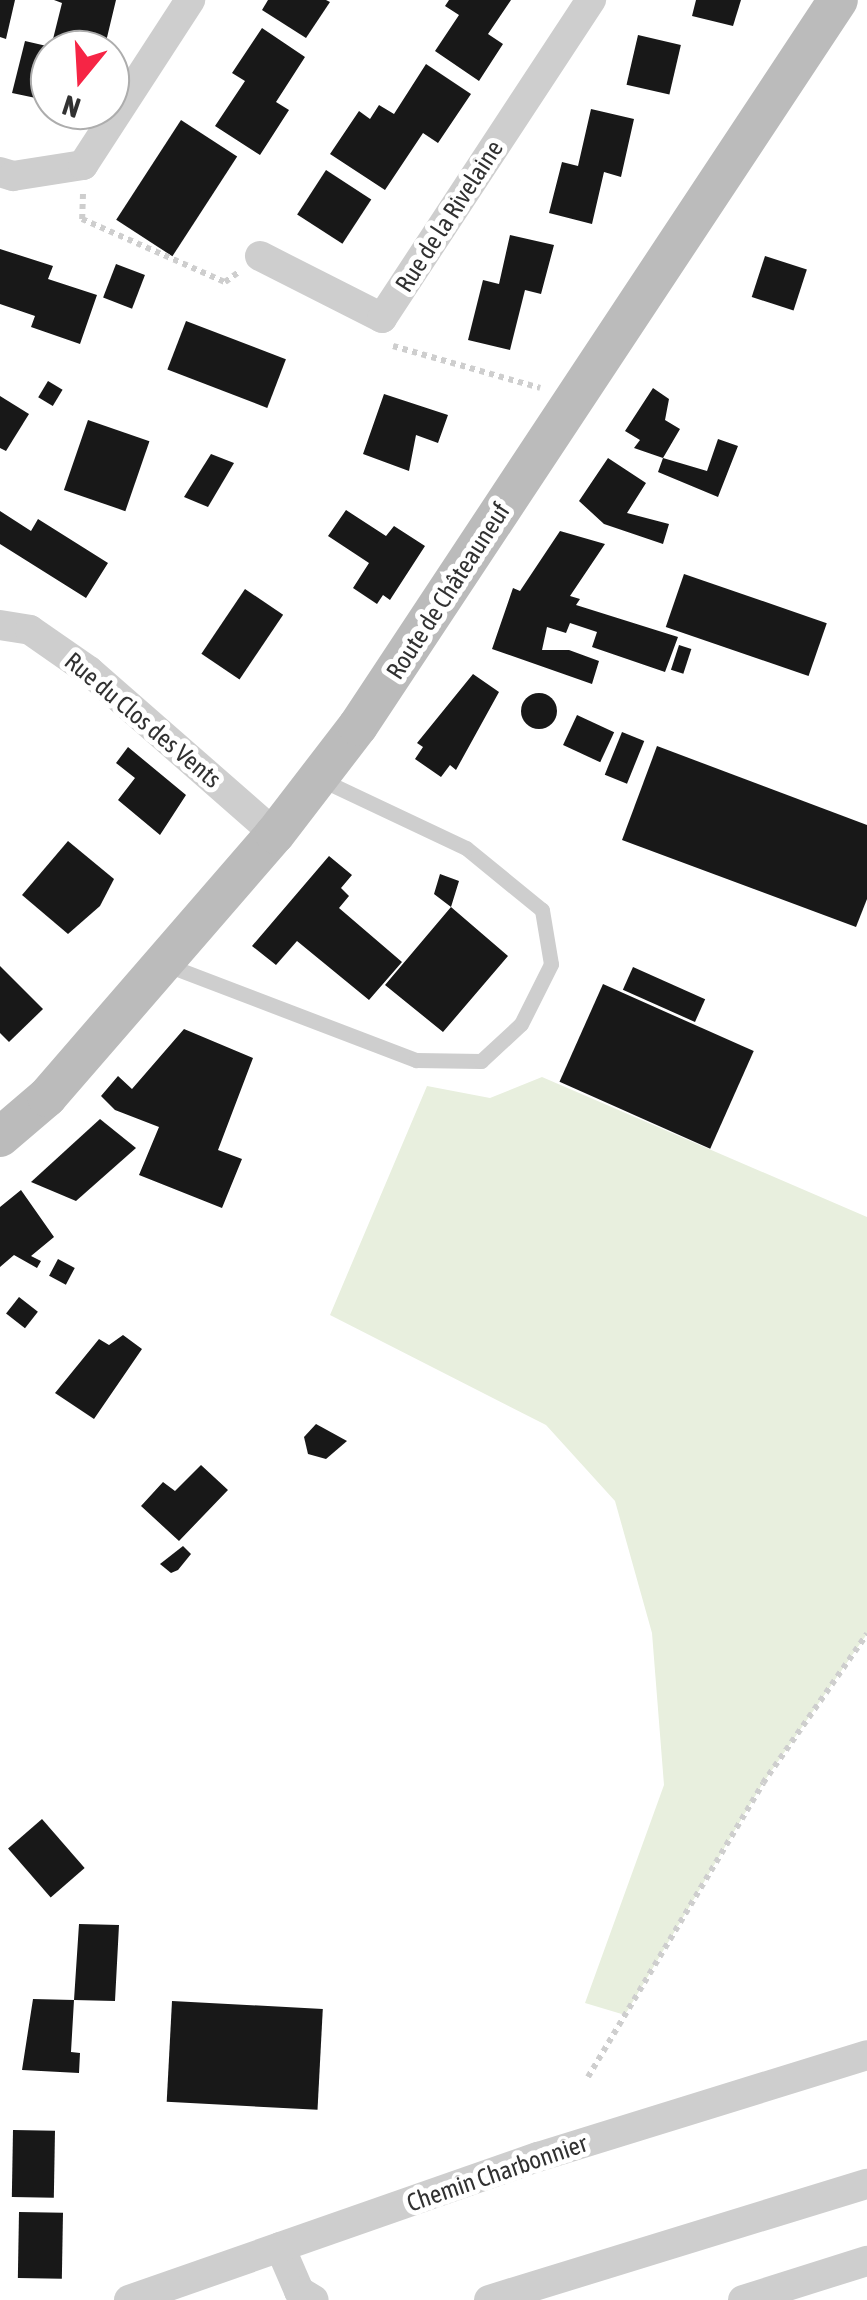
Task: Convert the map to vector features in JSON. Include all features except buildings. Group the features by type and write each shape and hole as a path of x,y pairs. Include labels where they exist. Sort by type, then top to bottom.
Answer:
{"main road":[{"name":"Route de Châteauneuf","path":"0,1137 47,1098 275,834 318,778 838,0"}],"street":[{"path":"0,172 13,176 83,165 190,0"},
{"name":"Rue de la Rivelaine","path":"260,256 382,318 591,0"},
{"name":"Rue du Clos des Vents","path":"0,626 30,630 89,671 275,834"},
{"name":"Chemin Charbonnier","path":"129,2300 538,2157 867,2054"},
{"path":"489,2300 867,2184"},
{"path":"280,2247 299,2291 314,2300"},
{"path":"743,2300 867,2262"}],"lane":[{"path":"163,964 416,1060 481,1061 522,1024 551,964 542,910 466,848 318,778"}],"path":[{"path":"83,165 82,219 225,282 260,256"},
{"path":"382,318 390,346 575,398"},
{"path":"588,2078 763,1783 867,1634"}],"green space":[{"path":"542,1077 867,1217 867,1634 763,1783 625,2015 585,2003 664,1785 652,1633 615,1501 546,1425 330,1315 427,1086 490,1098"}]}
